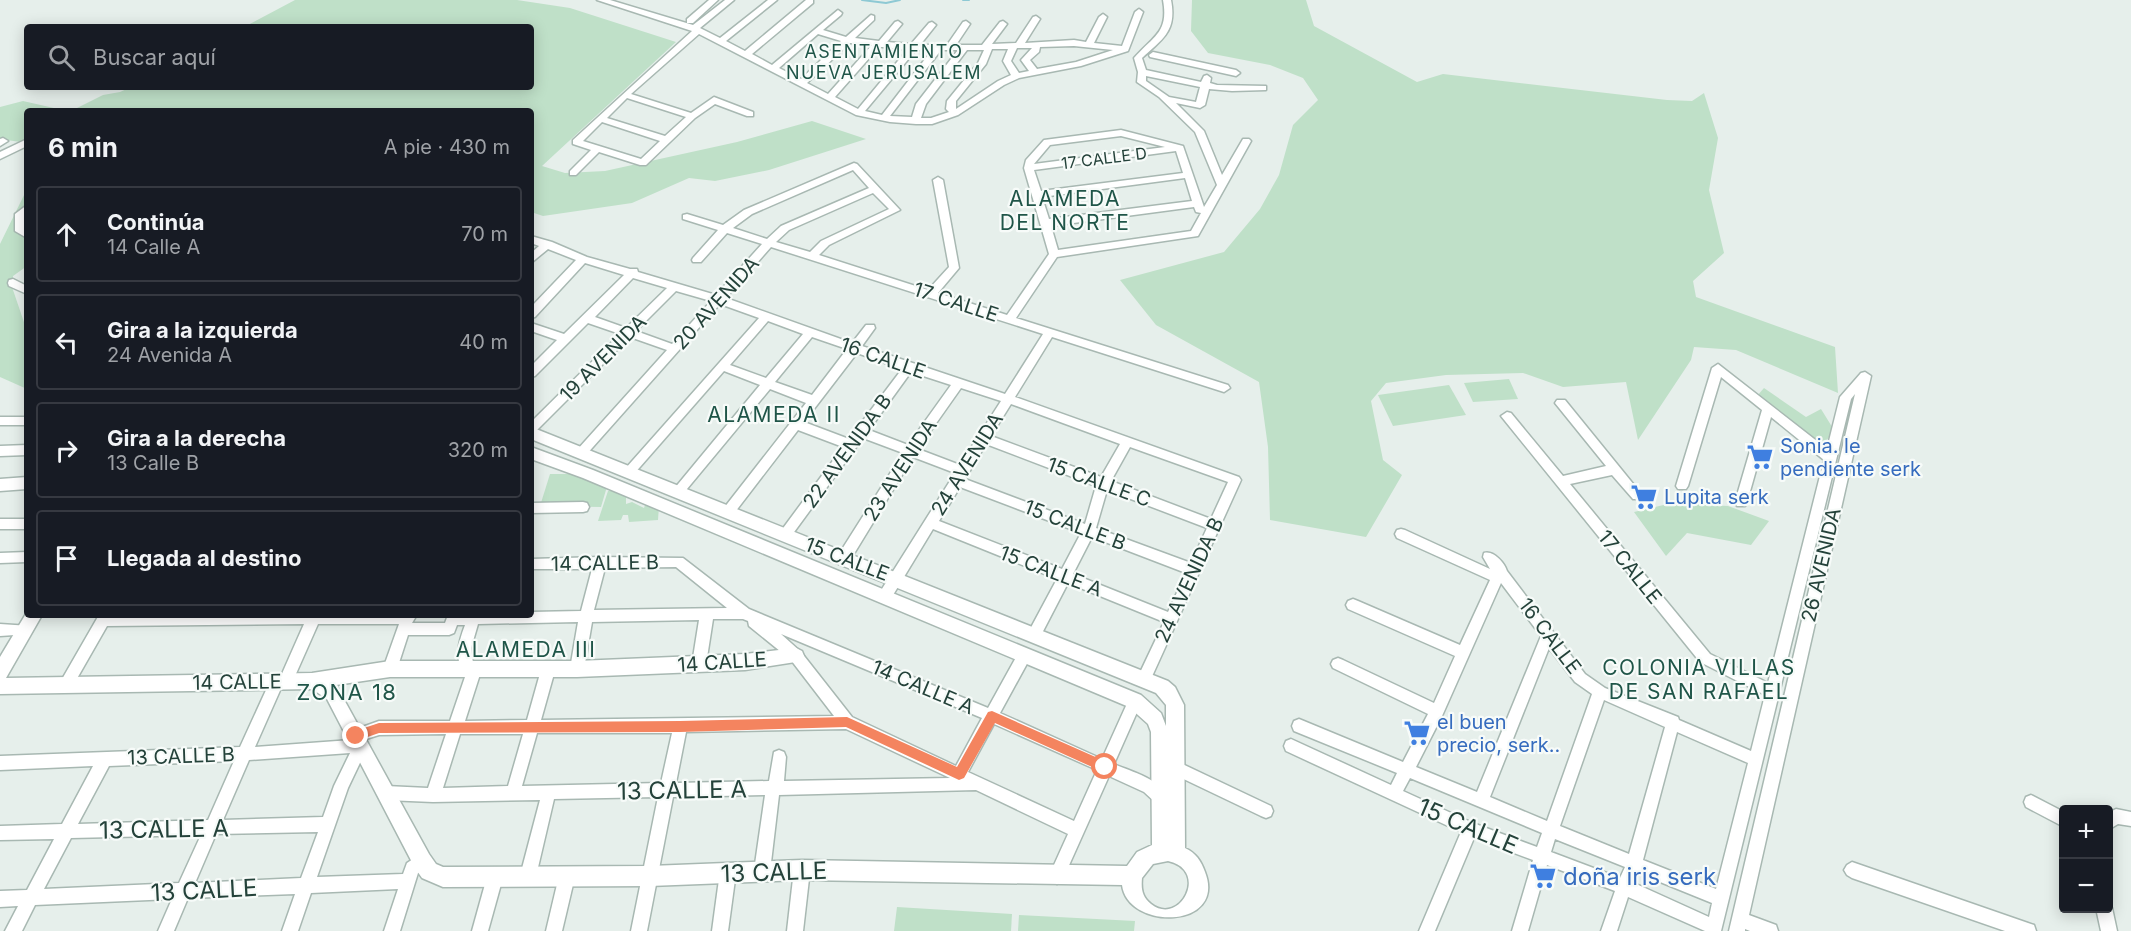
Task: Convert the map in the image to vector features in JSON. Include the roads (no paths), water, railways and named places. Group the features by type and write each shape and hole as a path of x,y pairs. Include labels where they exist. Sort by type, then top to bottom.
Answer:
{"street":[{"path":"601,0 692,28 858,113 916,121 932,120 955,113 1001,83 1016,76 1034,72 1057,55 1085,44 1125,50"},
{"path":"714,0 692,28 576,142 643,163 692,116 714,100 750,114"},
{"path":"692,28 730,0"},
{"path":"720,42 773,0"},
{"path":"1167,0 1169,20 1140,66 1141,82 1166,99 1199,131 1222,186"},
{"path":"746,55 810,1"},
{"path":"1125,50 1139,12"},
{"path":"773,69 838,13"},
{"path":"1078,64 1077,58 1102,17"},
{"path":"801,84 871,18"},
{"path":"1016,76 1007,61 1036,19"},
{"path":"829,98 898,24"},
{"path":"950,47 966,24"},
{"path":"955,113 951,109 952,101 982,64 987,47 1003,24"},
{"path":"858,113 932,25"},
{"path":"817,31 849,41 878,45 964,48 1036,44 1078,64 1125,50"},
{"path":"1140,66 1147,63 1163,37 1157,37"},
{"path":"1034,72 1025,60 1036,50 1036,44"},
{"path":"884,117 939,47"},
{"path":"916,121 921,102 941,80 964,48"},
{"path":"1153,55 1236,73"},
{"path":"1140,66 1205,85 1240,91 1263,88"},
{"path":"1166,99 1200,105 1210,68"},
{"path":"626,95 692,116"},
{"path":"601,119 667,141"},
{"path":"1054,254 1029,168 1029,162 1047,141 1121,133 1180,148 1203,219"},
{"path":"1010,320 1054,254 1194,234 1246,141"},
{"path":"0,156 24,144"},
{"name":"17 CALLE D","path":"1029,168 1180,148"},
{"path":"573,173 597,149"},
{"path":"697,260 726,228 747,212 854,166 895,210 825,243 812,256"},
{"path":"1037,195 1188,175"},
{"path":"931,294 954,268 938,180"},
{"name":"20 AVENIDA","path":"581,453 785,228 876,188"},
{"path":"1045,223 1197,203"},
{"path":"24,211 20,214 20,231 24,233"},
{"name":"17 CALLE","path":"687,217 1224,388"},
{"name":"16 CALLE","path":"534,239 584,259 633,272 718,300 1008,399 1235,480"},
{"path":"534,256 548,244"},
{"path":"534,311 584,259"},
{"path":"534,370 633,272"},
{"path":"13,283 24,288"},
{"name":"19 AVENIDA","path":"534,428 675,286"},
{"path":"628,472 766,317"},
{"path":"586,318 675,349"},
{"path":"534,328 566,339"},
{"path":"729,512 870,328"},
{"path":"678,492 810,332"},
{"name":"24 AVENIDA","path":"885,596 1050,332"},
{"path":"722,366 814,401"},
{"name":"22 AVENIDA B","path":"785,535 909,367"},
{"path":"1682,486 1719,368 1831,459"},
{"name":"26 AVENIDA","path":"1713,929 1846,397 1865,376 1738,925"},
{"name":"23 AVENIDA","path":"844,558 910,451 958,383"},
{"path":"1561,403 1637,496"},
{"path":"1741,502 1768,408"},
{"name":"17 CALLE","path":"1507,416 1705,658 1773,692"},
{"path":"0,421 24,421"},
{"path":"796,424 852,445"},
{"name":"15 CALLE","path":"534,432 1162,687 1169,693 1175,705 1176,768"},
{"path":"861,432 910,451 960,476"},
{"name":"15 CALLE C","path":"983,438 1214,525"},
{"path":"1034,635 1089,530 1103,484 1127,442"},
{"path":"0,451 24,450"},
{"name":"15 CALLE","path":"534,456 885,596 1141,706"},
{"path":"1560,481 1616,470"},
{"name":"15 CALLE B","path":"960,476 1089,530 1194,570"},
{"name":"24 AVENIDA B","path":"1144,679 1235,480"},
{"path":"0,484 24,483"},
{"path":"534,508 583,507"},
{"name":"15 CALLE A","path":"931,523 1172,619"},
{"path":"0,524 24,524"},
{"path":"1394,794 1437,711 1499,574 1401,534"},
{"name":"16 CALLE","path":"1489,556 1499,574 1550,636 1580,678 1600,692 1755,759"},
{"path":"0,558 24,557"},
{"path":"577,669 586,615 600,562"},
{"name":"14 CALLE B","path":"534,564 678,562"},
{"name":"14 CALLE A","path":"678,562 744,613 992,716 1149,787 1162,800"},
{"path":"1353,605 1463,653"},
{"path":"699,664 707,613"},
{"path":"744,613 796,656 847,722"},
{"name":"14 CALLE A","path":"534,616 744,613"},
{"path":"0,673 32,618"},
{"path":"66,685 104,618"},
{"path":"166,931 244,754 313,618"},
{"name":"14 CALLE A","path":"351,618 406,621 449,629 453,620 465,618"},
{"path":"433,795 471,668 464,648 465,618"},
{"path":"390,669 406,621"},
{"path":"0,630 25,630"},
{"path":"1481,801 1546,639 1550,636"},
{"name":"14 CALLE","path":"0,686 312,681 390,669 577,669 746,662 796,656"},
{"path":"959,774 1024,656"},
{"path":"1338,664 1437,711"},
{"path":"513,793 548,669"},
{"path":"312,681 325,686 333,693 422,861 412,868 392,931"},
{"path":"1520,931 1541,858 1600,692"},
{"path":"1057,876 1105,767 1141,706 1155,719 1160,732 1162,800 1168,853"},
{"name":"13 CALLE B","path":"0,763 244,754 358,741 379,728 680,726 847,722 1077,830"},
{"path":"1609,931 1634,865 1673,722"},
{"path":"639,931 680,726"},
{"name":"15 CALLE","path":"1299,726 1720,899"},
{"path":"290,931 358,741"},
{"name":"15 CALLE","path":"1291,746 1470,830 1624,887 1713,929"},
{"path":"762,871 779,757"},
{"path":"13,931 105,759"},
{"path":"1168,853 1176,768 1266,811"},
{"name":"13 CALLE A","path":"386,793 433,795 978,784"},
{"path":"528,876 549,792"},
{"path":"2031,802 2059,817"},
{"path":"2113,819 2116,816 2131,819"},
{"name":"13 CALLE A","path":"0,833 328,825"},
{"path":"1427,931 1470,830"},
{"path":"1168,853 1185,859 1195,871 1198,891 1193,905 1186,912 1161,924 1143,909 1135,898 1132,885 1136,867 1144,857 1168,853"},
{"name":"13 CALLE","path":"422,861 429,871 443,877 650,876 802,870 1133,876"},
{"path":"795,931 802,870"},
{"path":"1852,870 2028,931"},
{"path":"720,931 728,872"},
{"path":"554,931 567,876"},
{"path":"480,931 495,877"},
{"name":"13 CALLE","path":"0,899 407,881"},
{"path":"2105,913 2109,931"},
{"path":"1738,925 1770,931"}],"waterway":[{"path":"862,0 886,3 900,0"},
{"path":"963,0 969,0"}],"place":[{"name":"Sonia. le pendiente serk","path":"1760,457"},
{"name":"Lupita serk","path":"1644,497"},
{"name":"el buen precio, serk..","path":"1417,733"},
{"name":"doña iris serk","path":"1543,876"}],"district":[{"name":"ASENTAMIENTO NUEVA JERUSALEM","path":"884,61"},
{"name":"ALAMEDA DEL NORTE","path":"1065,210"},
{"name":"ALAMEDA II","path":"774,414"},
{"name":"ALAMEDA III","path":"526,649"},
{"name":"COLONIA VILLAS DE SAN RAFAEL","path":"1699,679"},
{"name":"ZONA 18","path":"347,692"}]}
